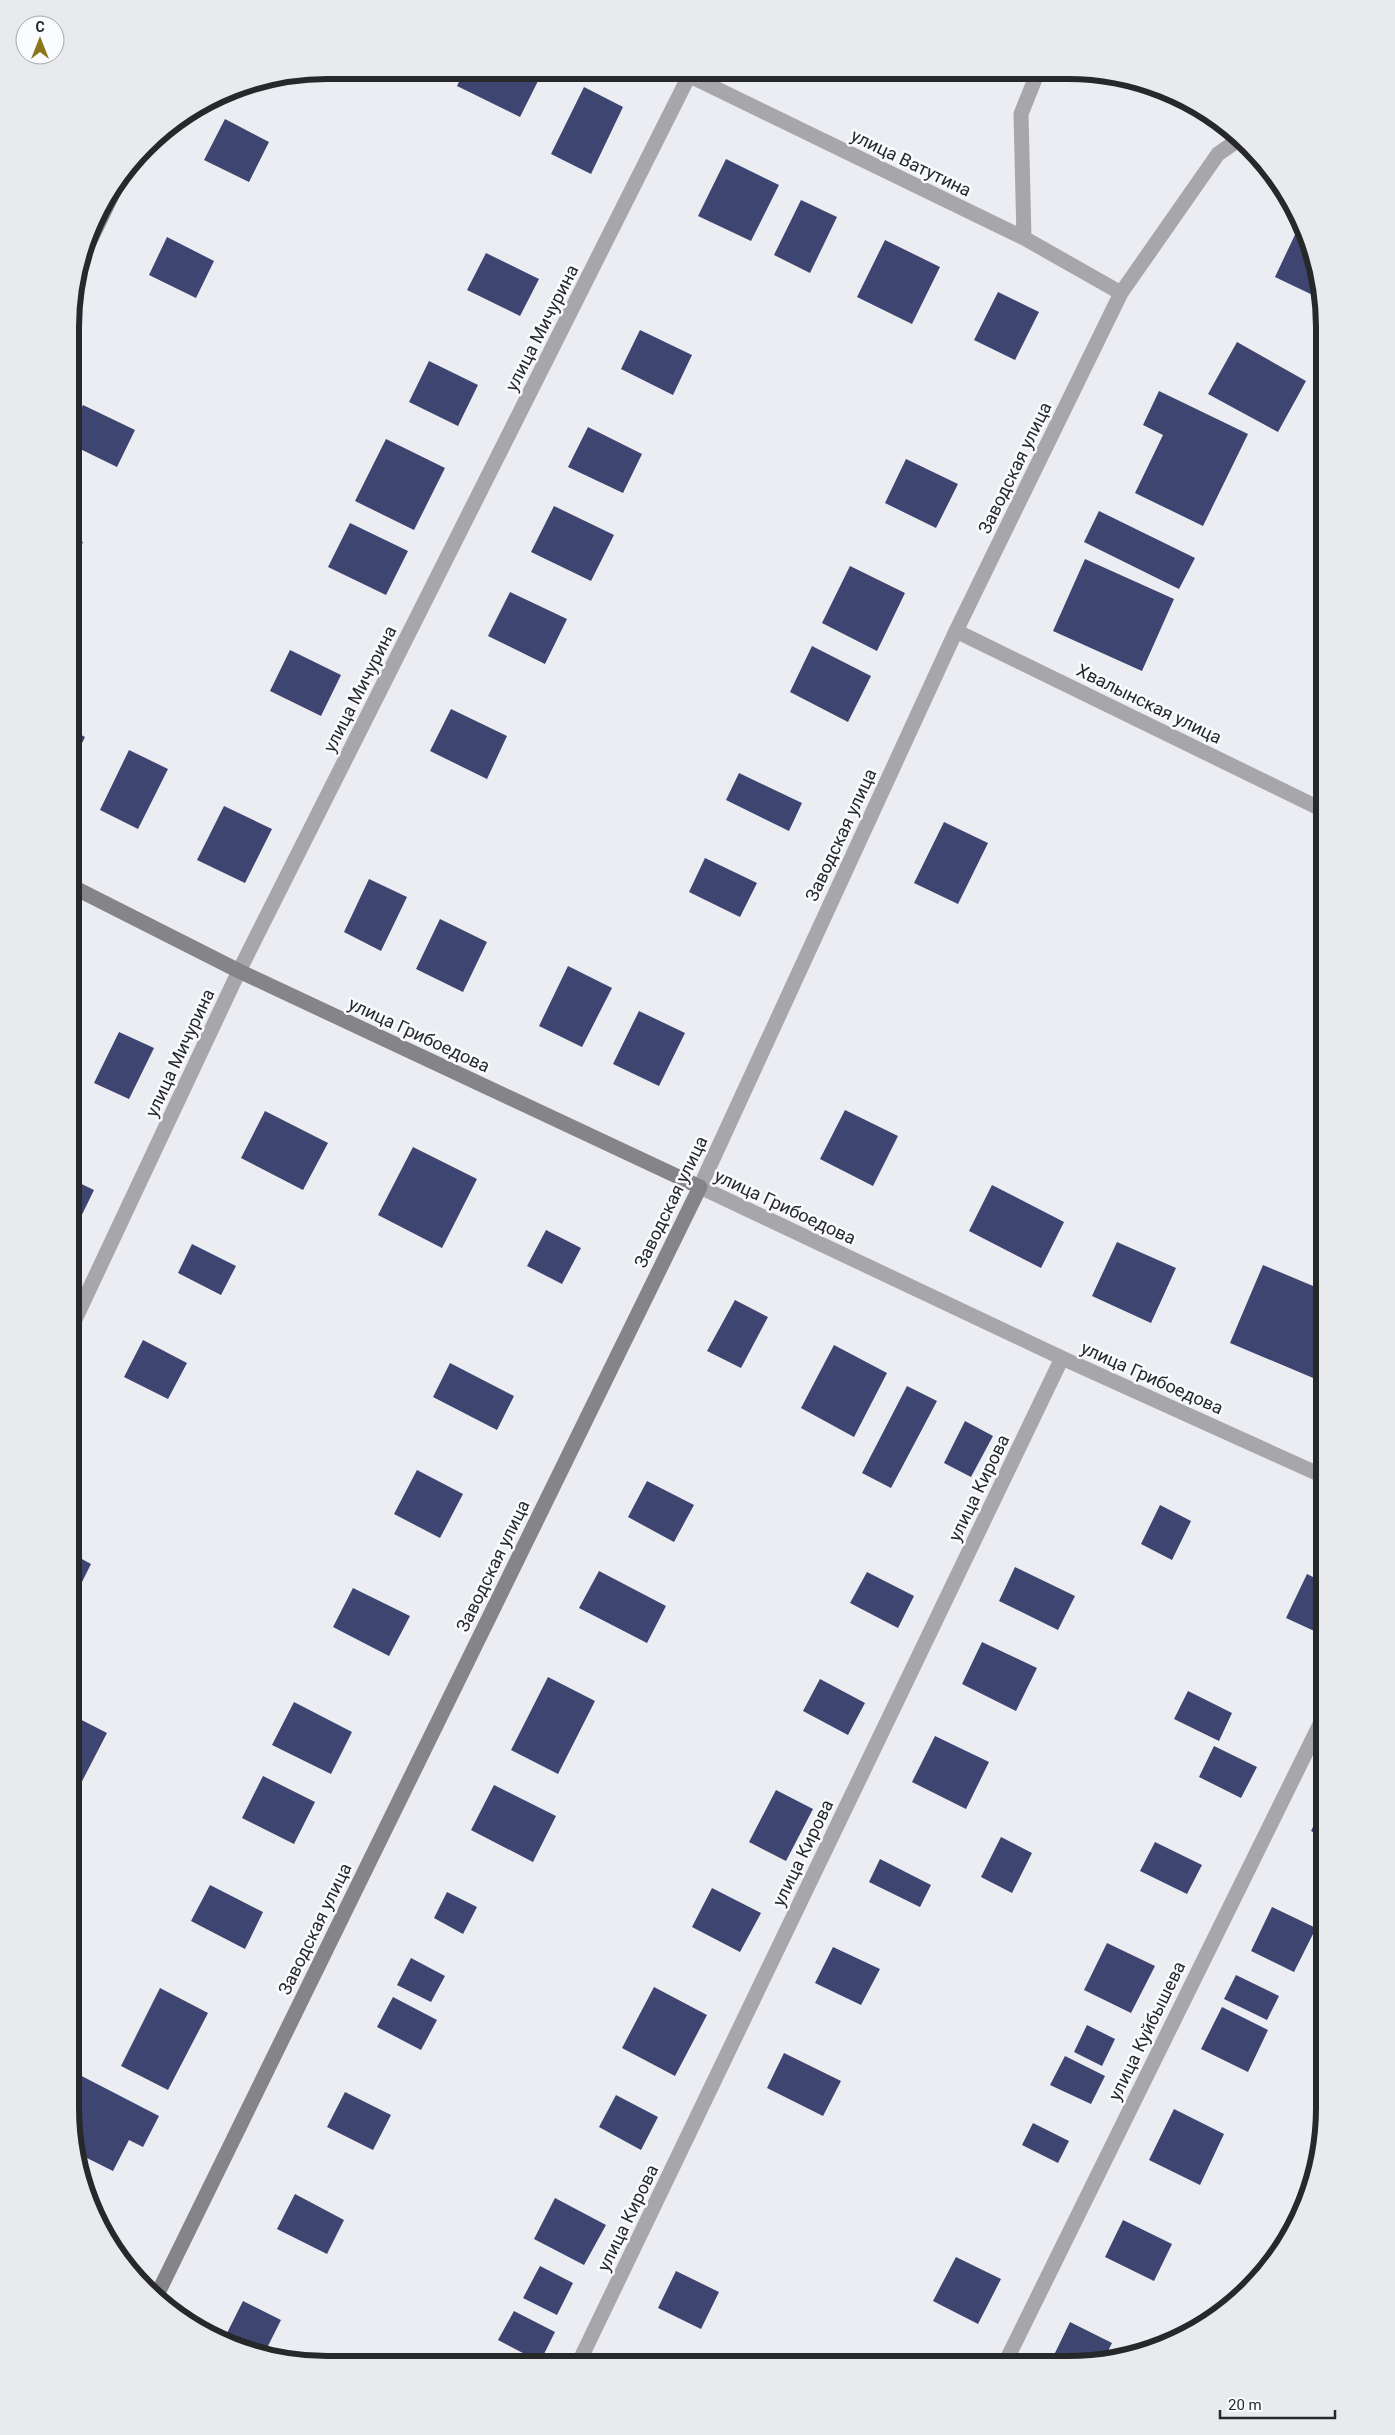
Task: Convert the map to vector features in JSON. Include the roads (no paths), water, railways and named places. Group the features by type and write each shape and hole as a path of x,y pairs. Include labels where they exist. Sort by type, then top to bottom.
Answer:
{"street":[{"name":"улица Мичурина","path":"79,1311 239,971 685,79"},
{"name":"улица Ватутина","path":"700,79 1024,238 1121,293"},
{"path":"1024,238 1021,114 1035,79"},
{"name":"Заводская улица","path":"159,2291 700,1187 956,631 1121,293 1218,154 1235,143"},
{"name":"Хвалынская улица","path":"956,631 1316,807"},
{"name":"улица Грибоедова","path":"79,890 239,971 1062,1358 1316,1473"},
{"name":"улица Кирова","path":"582,2356 1062,1358"},
{"name":"улица Куйбышева","path":"1008,2356 1316,1730"}]}
